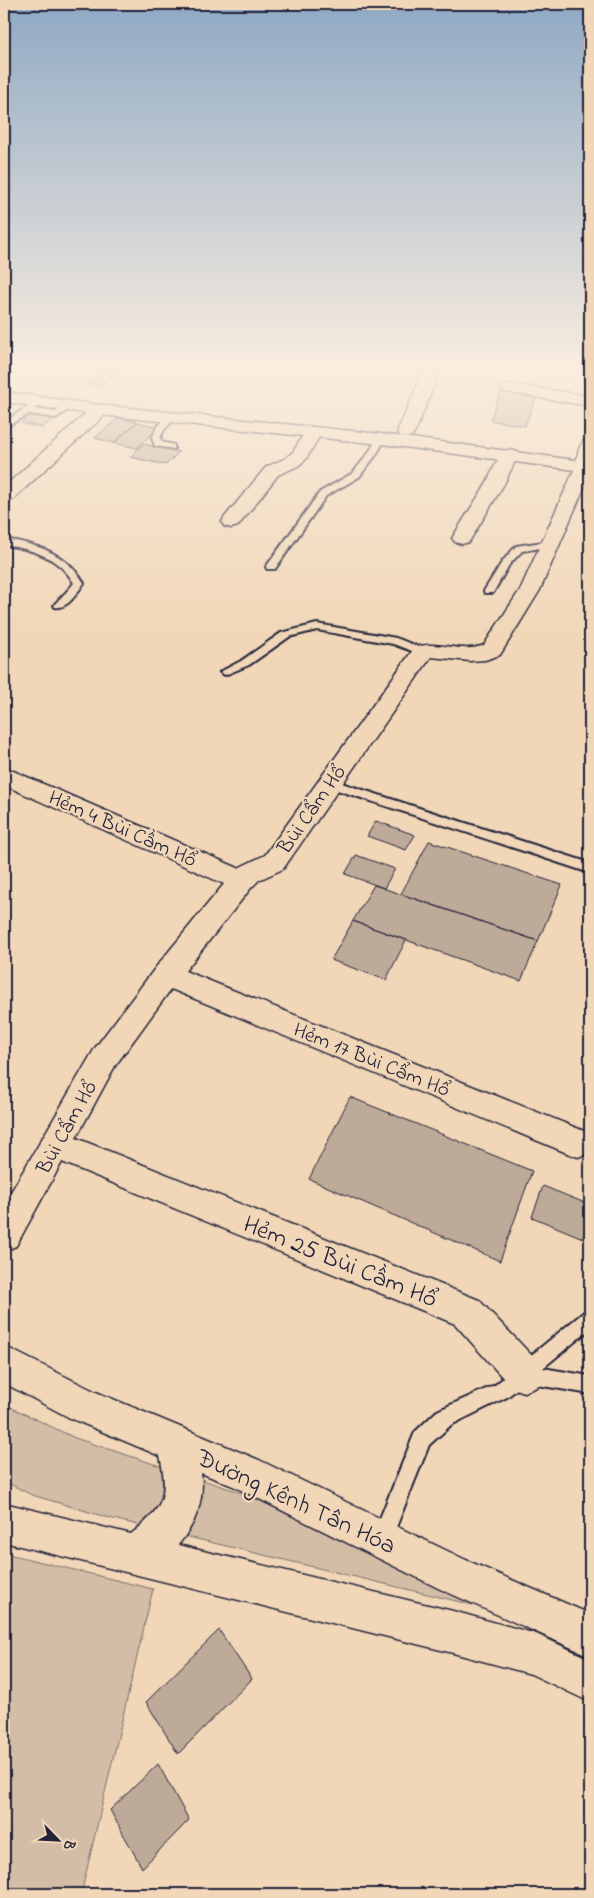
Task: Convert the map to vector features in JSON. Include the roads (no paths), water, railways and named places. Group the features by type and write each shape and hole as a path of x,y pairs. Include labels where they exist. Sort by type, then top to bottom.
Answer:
{"street":[{"path":"4,497 49,457"},
{"path":"231,522 272,471 292,462 298,457"},
{"path":"462,538 495,484 508,457"},
{"path":"423,652 429,650 476,654 492,650 530,590 588,457 571,457"},
{"name":"Bùi Cẩm Hổ","path":"4,1235 105,1057 166,975 242,880 250,873 274,862 423,652"},
{"name":"Hẻm 4 Bùi Cầm Hổ","path":"4,775 242,880"},
{"name":"Hẻm 17 Bùi Cẩm Hổ","path":"166,975 578,1143"},
{"name":"Hẻm 25 Bùi Cầm Hổ","path":"56,1145 467,1312 524,1374"},
{"name":"Đường Kênh Tân Hóa","path":"4,1364 83,1405 246,1473 452,1574 590,1635"},
{"path":"137,1554 158,1540 175,1518 184,1496 183,1470 176,1445"},
{"path":"4,1523 452,1632 536,1655 590,1681"}],"lane":[{"path":"271,567 323,494 356,475 370,457"},
{"path":"4,542 38,549 63,562 74,573 79,584 68,598 59,605"},
{"path":"489,592 504,564 519,548 550,544"},
{"path":"225,672 245,663 285,636 317,627 396,641 423,652"},
{"path":"329,784 590,868"},
{"path":"382,1539 422,1439 444,1418 501,1391 590,1318"},
{"path":"524,1374 590,1385"}]}
